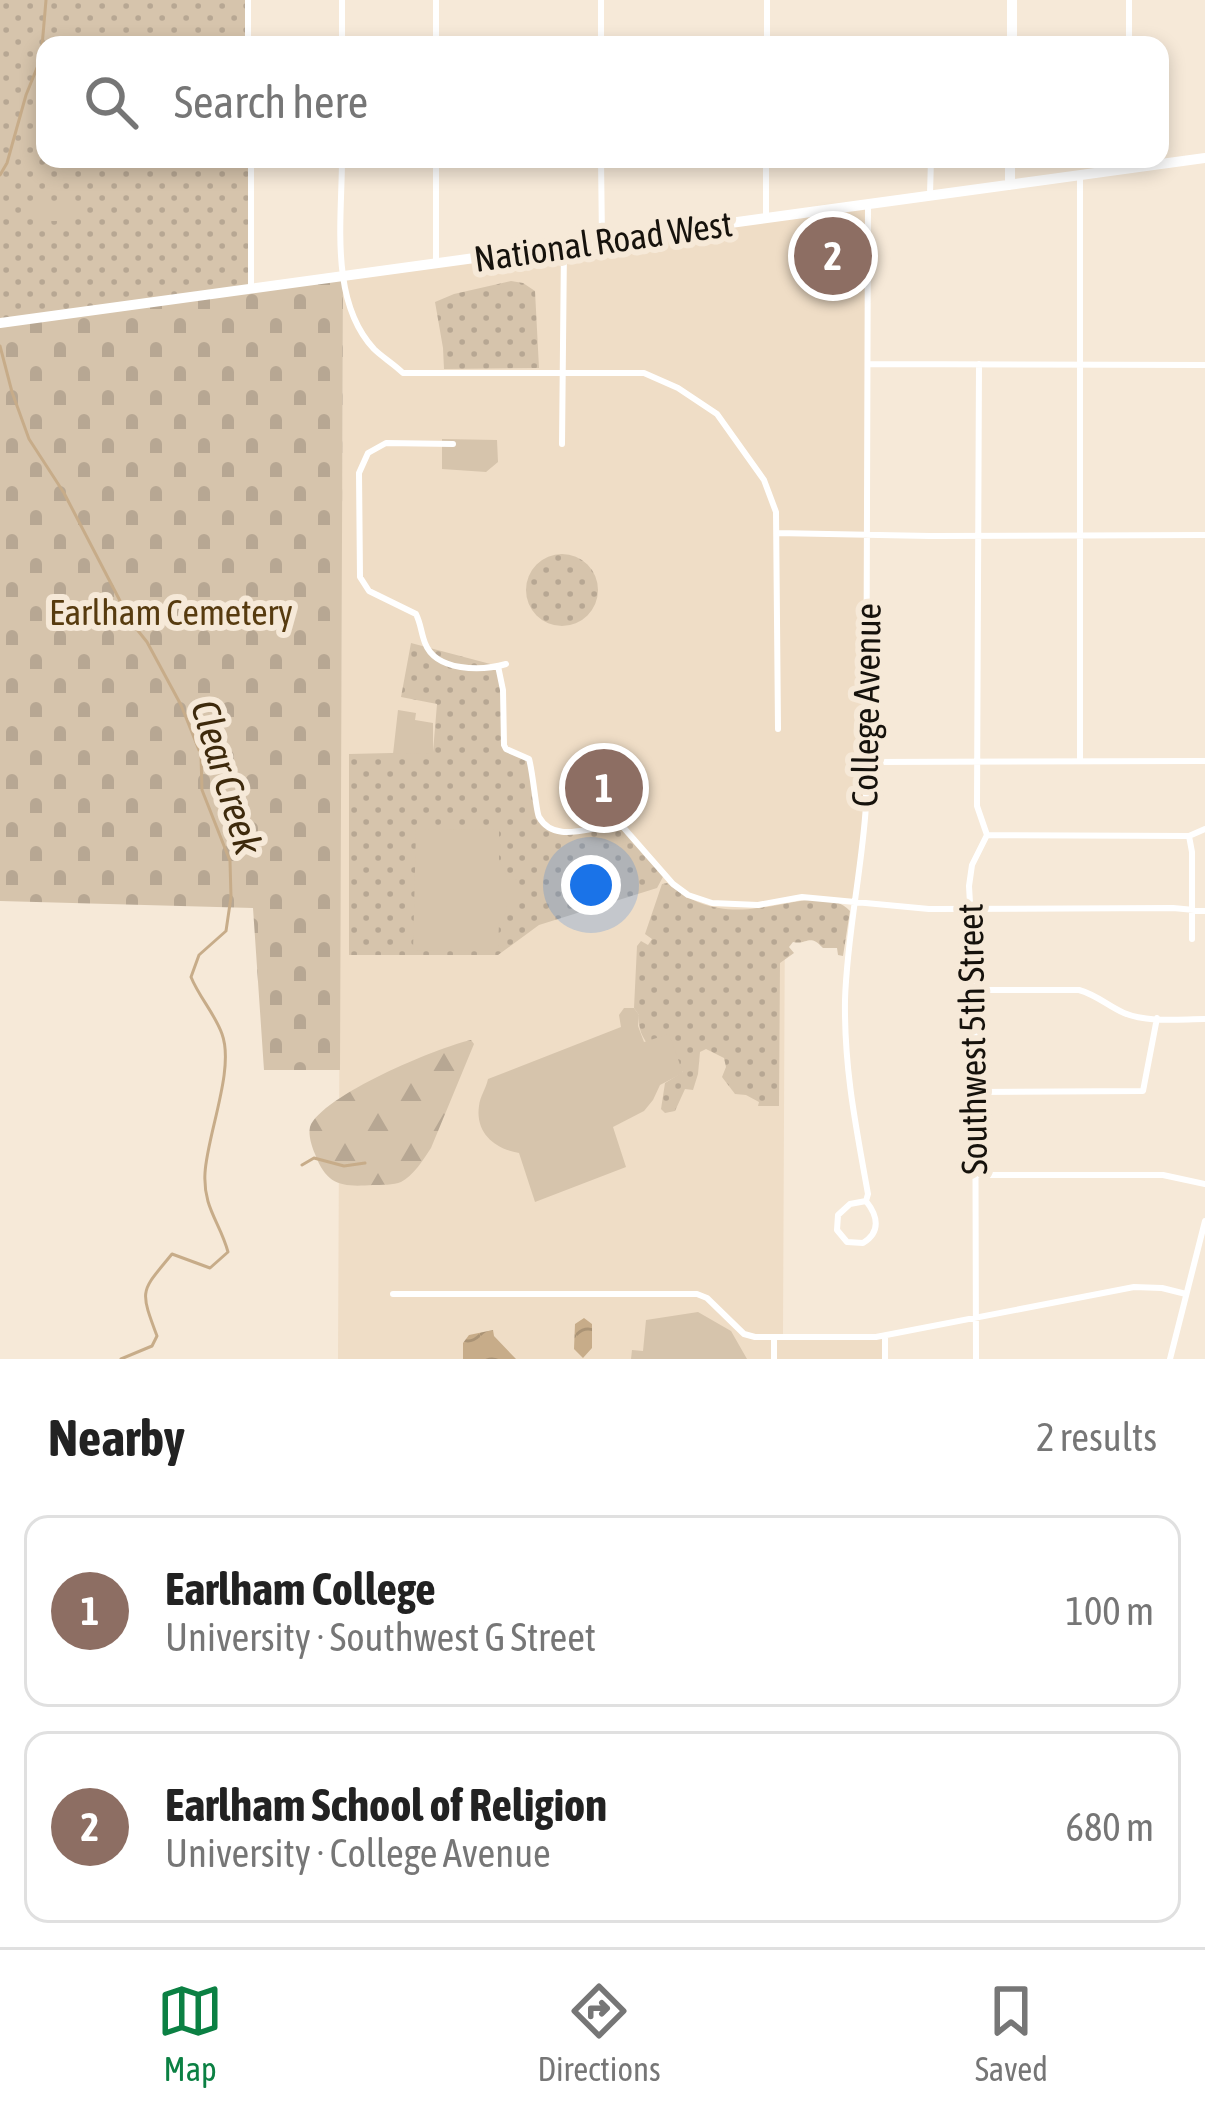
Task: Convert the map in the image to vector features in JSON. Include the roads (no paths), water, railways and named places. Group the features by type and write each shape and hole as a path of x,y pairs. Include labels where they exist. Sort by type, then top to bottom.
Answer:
{"main road":[{"path":"1012,0 1012,36"},
{"name":"National Road West","path":"1169,161 1205,158"},
{"path":"1010,168 1010,185"},
{"name":"National Road West","path":"3,322 930,198 1114,168"}],"street":[{"path":"248,0 248,36"},
{"path":"342,0 342,36"},
{"path":"436,0 436,36"},
{"path":"601,36 602,0"},
{"path":"767,0 767,36"},
{"path":"1129,0 1129,36"},
{"path":"250,288 251,168"},
{"path":"342,168 343,275 358,324 374,349 403,373 644,373 717,414 773,498 778,729"},
{"path":"436,168 436,263"},
{"path":"601,168 602,240"},
{"path":"766,168 766,218"},
{"path":"930,198 931,168"},
{"path":"1080,177 1080,761"},
{"name":"College Avenue","path":"866,1201 850,1204 838,1215 837,1230 847,1242 862,1243 877,1222 866,1201 846,1046 846,977 862,859 867,762 868,205"},
{"path":"562,444 563,246"},
{"path":"868,364 1205,365"},
{"name":"Southwest 5th Street","path":"976,1359 970,871 987,835 977,806 979,364"},
{"path":"453,444 386,443 368,453 359,473 360,577 369,591 416,614 426,648 434,655 480,670 502,665 504,745 529,759 536,782 537,814 546,825 565,834 623,827 673,884 700,900 743,906 802,897 910,908 1205,911"},
{"path":"777,533 1205,535"},
{"path":"867,762 1205,761"},
{"path":"987,835 1189,836 1205,830"},
{"path":"1189,836 1192,939"},
{"path":"975,990 1079,990 1124,1013 1205,1019"},
{"path":"974,1092 1143,1091 1156,1018"},
{"path":"975,1175 1163,1175 1205,1184"},
{"path":"1170,1359 1205,1221"},
{"path":"1193,1268 1205,1271"},
{"path":"393,1294 698,1294 743,1334 774,1339 885,1336 1134,1287 1186,1294"},
{"path":"884,1359 885,1336"},
{"path":"774,1339 774,1359"}],"water":[{"path":"584,1318 592,1324 592,1348 583,1358 574,1349 575,1324"},
{"path":"493,1330 516,1359 463,1359 463,1343 469,1335"}],"waterway":[{"name":"Clear Creek","path":"43,36 46,0"},
{"name":"Clear Creek","path":"0,175 36,70"},
{"name":"Clear Creek","path":"0,346 29,439 181,705 201,755 202,790 230,861 226,931 199,955 191,977 219,1027 225,1048 205,1185 228,1252 210,1268 172,1254 146,1291 157,1336 152,1346 121,1359"},
{"path":"302,1165 314,1158 344,1166 365,1163"}],"place":[{"name":"Earlham School of Religion","path":"833,256"},
{"name":"Earlham College","path":"604,788"}],"park label":[{"name":"Earlham Cemetery","path":"171,612"}]}
